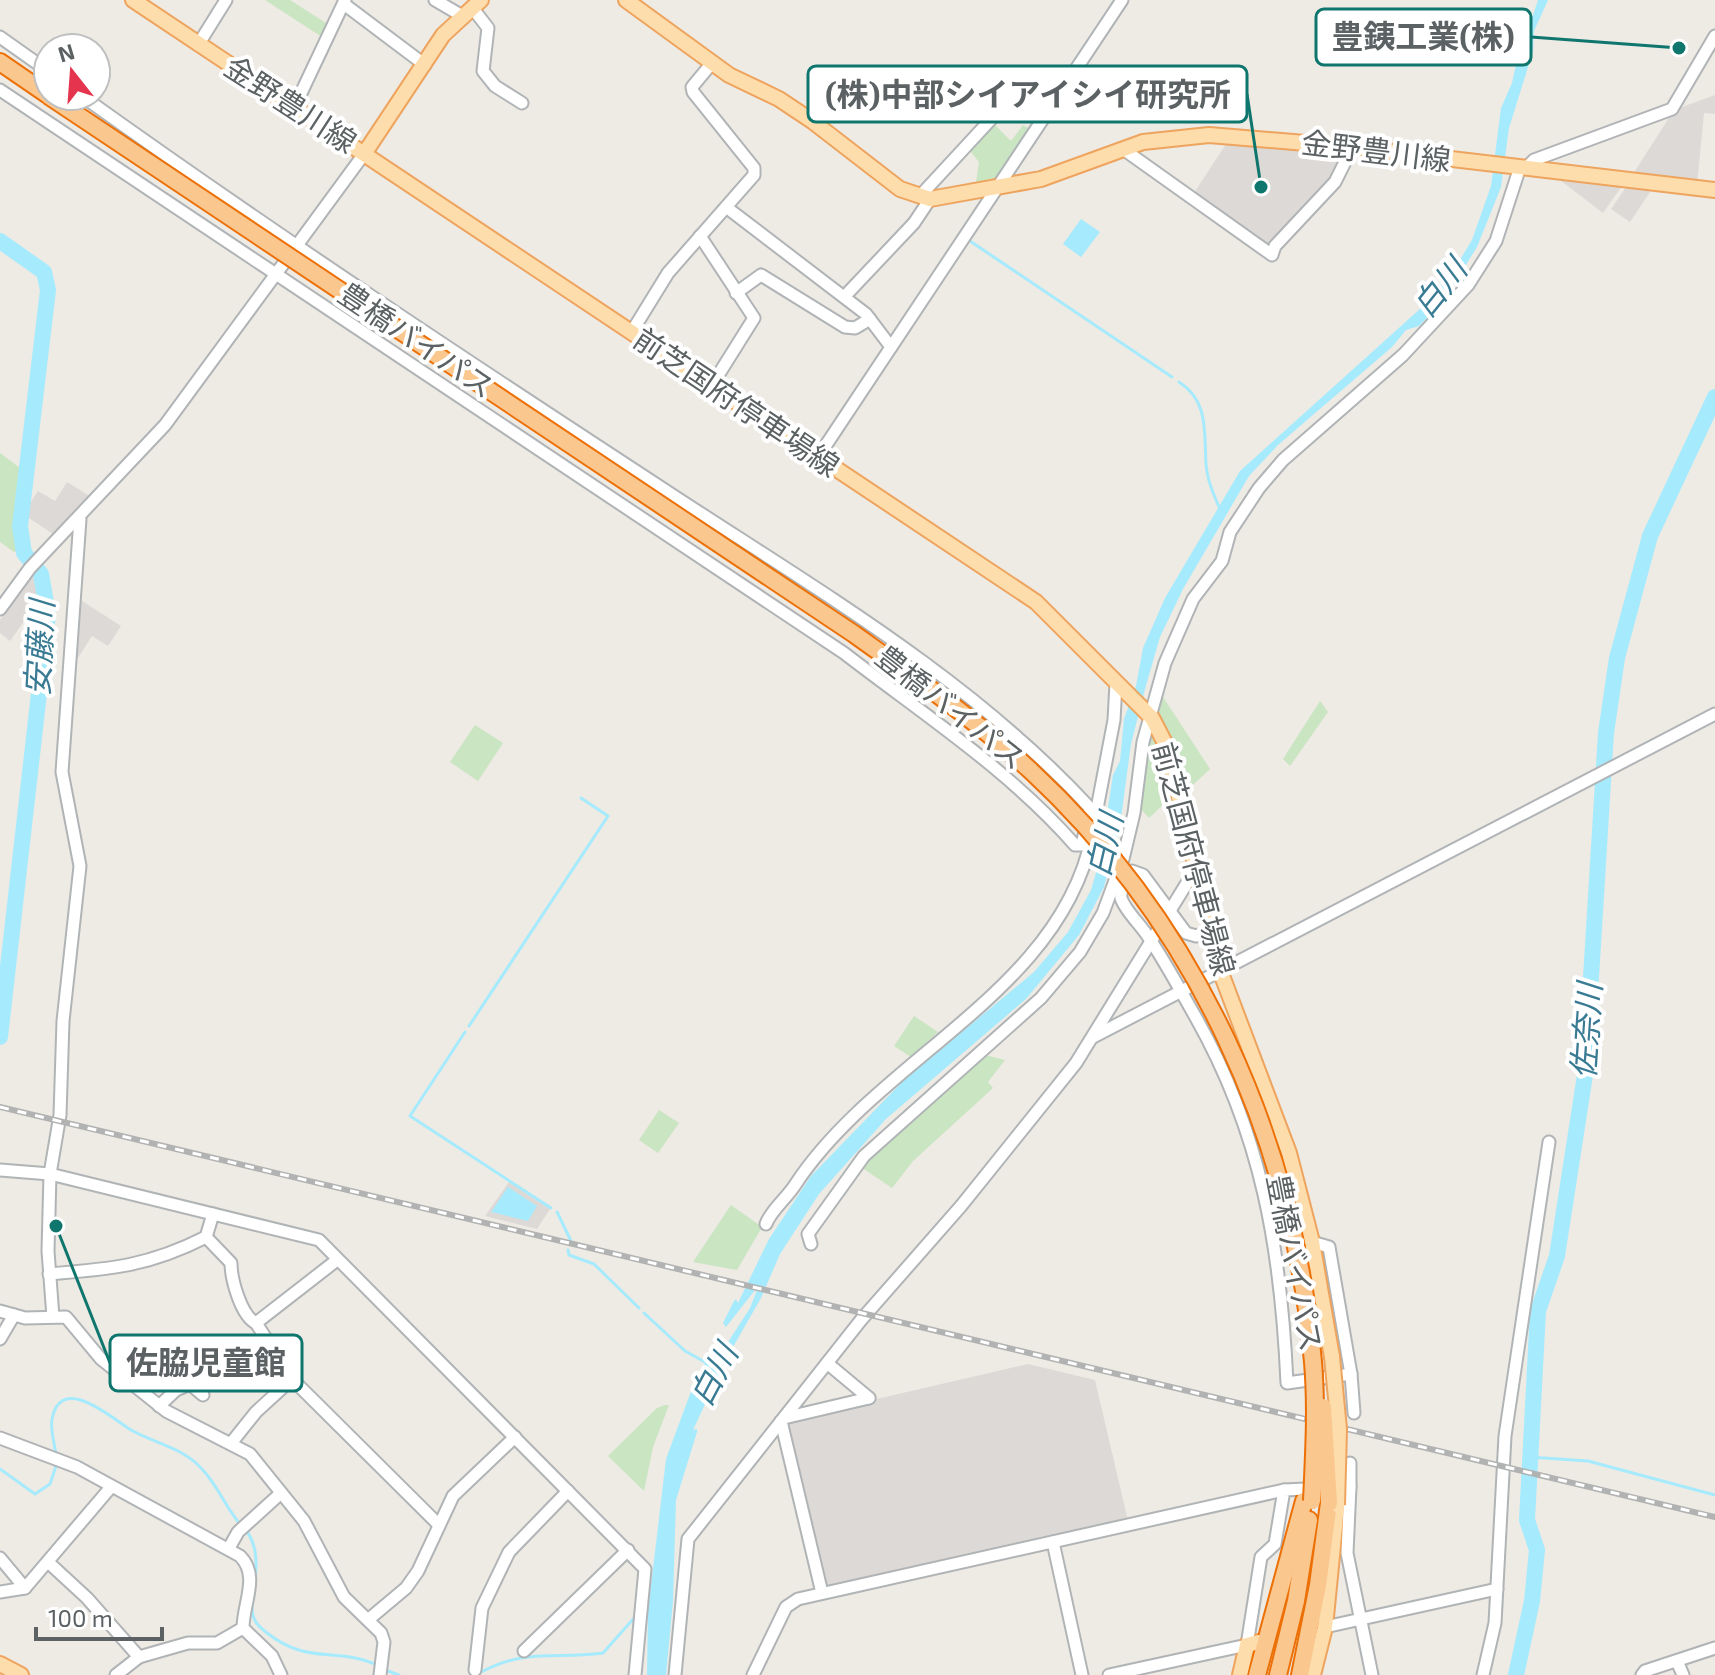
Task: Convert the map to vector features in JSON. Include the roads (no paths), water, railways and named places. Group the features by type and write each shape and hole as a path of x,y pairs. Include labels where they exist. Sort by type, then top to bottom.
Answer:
{"highway":[{"path":"0,55 32,76"},
{"name":"豊橋バイパス","path":"0,62 32,84"},
{"name":"豊橋バイパス","path":"73,112 854,634 939,695 1030,770 1091,833 1169,936 1205,993 1269,1138 1291,1223 1305,1295 1313,1366 1319,1502 1278,1675"},
{"name":"豊橋バイパス","path":"85,112 857,629 943,692 1035,768 1096,831 1174,933 1210,991 1245,1064 1274,1139 1298,1219 1319,1369 1319,1502 1304,1604 1287,1675"},
{"path":"1257,1675 1319,1502"},
{"path":"1300,1675 1318,1585 1319,1502"}],"main road":[{"name":"金野豊川線","path":"133,0 364,154 443,35 473,9"},
{"path":"626,0 712,63 812,121 900,189 925,197"},
{"name":"金野豊川線","path":"925,197 995,189 1041,179 1165,137 1209,135 1352,148 1484,165 1521,166 1715,190"},
{"name":"前芝国府停車場線","path":"364,154 1036,602 1151,717 1167,747 1221,973 1271,1099 1300,1197 1312,1242 1332,1357 1339,1429 1319,1502 1321,1626 1313,1675"},
{"path":"1240,1675 1253,1643"},
{"path":"0,1664 21,1675"}],"street":[{"path":"198,45 226,0"},
{"path":"435,0 473,9 488,28 483,71 495,86 522,103"},
{"path":"818,457 1122,0"},
{"path":"294,108 310,79 317,54 345,2 425,65"},
{"path":"811,1244 808,1234 864,1156 1041,998 1080,952 1103,913 1123,859 1134,813 1143,742 1165,663 1193,599 1220,564 1230,532 1259,488 1283,460 1425,334 1468,285 1496,241 1521,166 1672,109 1715,36"},
{"path":"0,37 32,60"},
{"path":"631,333 668,273 754,175 754,168 693,92 692,87 712,63"},
{"path":"0,90 844,653 950,729 1053,819 1075,845 1082,845 1090,808 971,696 866,622 568,427 105,112"},
{"path":"845,296 914,223 925,197 1006,103"},
{"path":"117,166 137,135"},
{"path":"1123,149 1272,255 1275,246 1335,182 1352,148"},
{"path":"0,609 34,564 80,519 165,425 364,154"},
{"path":"726,207 845,296 870,319 891,347"},
{"path":"700,236 754,318 712,385"},
{"path":"736,293 761,275 845,327 855,328 870,319"},
{"path":"550,455 568,427"},
{"path":"53,1317 49,1274 50,1174 60,1115 63,1021 80,866 62,772 80,519"},
{"path":"735,582 755,550"},
{"path":"844,653 866,622"},
{"path":"766,1224 848,1120 1023,964 1051,930 1071,897 1088,852 1118,685"},
{"path":"950,729 971,696"},
{"path":"1092,1038 1715,714"},
{"path":"1053,819 1073,789"},
{"path":"675,1675 688,1539 827,1363 961,1206 1092,1038 1195,870"},
{"path":"1209,932 1196,936 1186,933 1143,875 1132,871 1123,888 1122,899 1151,940 1181,992 1231,1089 1268,1205 1279,1259 1287,1383 1351,1374"},
{"path":"1483,1675 1492,1637 1497,1589 1505,1436 1549,1142"},
{"path":"0,1170 50,1174 312,1237 645,1569 635,1675"},
{"path":"1268,1205 1300,1197"},
{"path":"206,1237 213,1214"},
{"path":"49,1274 140,1265 206,1237"},
{"path":"206,1237 231,1263 231,1273 246,1313 256,1323 292,1379 438,1524"},
{"path":"1312,1242 1329,1247 1351,1374 1354,1413"},
{"path":"256,1323 337,1260"},
{"path":"0,1311 14,1315 66,1317 101,1359 159,1406 250,1454 304,1521 338,1589 369,1619 384,1642 380,1674"},
{"path":"0,1339 14,1315"},
{"path":"782,1419 869,1398 827,1363"},
{"path":"232,1442 256,1412 292,1379"},
{"path":"159,1406 176,1390 190,1384 203,1395"},
{"path":"782,1419 822,1593"},
{"path":"369,1619 412,1580 453,1496 515,1437"},
{"path":"0,1438 56,1458 218,1546 229,1548 250,1570 243,1628"},
{"path":"1350,1463 1347,1553 1372,1675"},
{"path":"0,1592 25,1588 111,1487"},
{"path":"753,1675 786,1607 798,1599 1284,1490 1350,1487"},
{"path":"1109,1675 1253,1643 1261,1557 1275,1544 1284,1490"},
{"path":"475,1670 482,1608 501,1577 509,1552 568,1491"},
{"path":"229,1548 247,1522 281,1493"},
{"path":"1053,1542 1082,1675"},
{"path":"524,1651 628,1550"},
{"path":"0,1558 25,1588"},
{"path":"48,1562 87,1598 139,1657"},
{"path":"1321,1626 1497,1589"},
{"path":"116,1675 139,1657 188,1643 217,1643 243,1628"},
{"path":"243,1628 272,1656 281,1675"},
{"path":"1642,1675 1645,1671 1715,1648"},
{"path":"1677,1661 1683,1675"}],"water":[{"name":"白川","path":"1538,0 1548,0 1534,31 1533,51 1509,128 1501,187 1477,247 1442,303 1419,326 1406,330 1392,347 1278,445 1249,476 1183,589 1160,637 1145,689 1131,744 1120,826 1104,887 1079,935 1026,999 886,1119 819,1194 780,1254 761,1298 725,1361 693,1430 697,1429 697,1432 676,1500 673,1601 666,1675 647,1675 648,1611 666,1459 690,1394 707,1359 710,1370 750,1308 759,1285 726,1327 723,1323 734,1301 736,1299 738,1303 769,1239 811,1176 903,1081 1034,972 1068,932 1091,890 1100,859 1113,775 1120,761 1124,719 1136,686 1143,648 1165,598 1240,471 1431,299 1458,263 1472,240 1491,186 1501,108 1512,83 1519,51 1531,27 1526,24 1531,21"},
{"path":"1081,219 1100,232 1081,257 1063,244"},
{"path":"508,1187 537,1206 528,1221 491,1212"}],"waterway":[{"path":"1112,4 1115,0"},
{"path":"1053,93 1109,10"},
{"path":"967,239 1172,377"},
{"name":"安藤川","path":"0,241 44,272 48,290 20,526 24,553 41,574 48,614 0,1037"},
{"path":"1179,382 1196,398 1200,408 1208,475 1219,507"},
{"name":"佐奈川","path":"1516,1675 1532,1601 1537,1550 1527,1520 1538,1311 1557,1256 1585,1075 1606,733 1617,658 1650,536 1715,397"},
{"path":"469,1026 608,816 581,798"},
{"path":"465,1032 410,1116 551,1208"},
{"path":"557,1212 571,1241"},
{"path":"568,1250 569,1255 594,1264 639,1308"},
{"name":"白川","path":"644,1313 685,1351 705,1362"},
{"path":"56,1456 52,1419 57,1406 66,1399 88,1403 131,1430 190,1458 209,1477 240,1524"},
{"path":"1529,1457 1588,1461 1715,1495"},
{"path":"0,1469 35,1494 50,1484 57,1463"},
{"path":"245,1529 251,1538 256,1558 252,1612 261,1628 296,1649 350,1657 379,1666"},
{"path":"476,1675 493,1666 524,1658 603,1653 635,1617"},
{"path":"385,1670 399,1675"}],"railway":[{"path":"0,1107 1715,1517"}],"place":[{"name":"豊銕工業(株)","path":"1679,48"},
{"name":"(株)中部シイアイシイ研究所","path":"1261,187"},
{"name":"佐脇児童館","path":"56,1226"}]}
